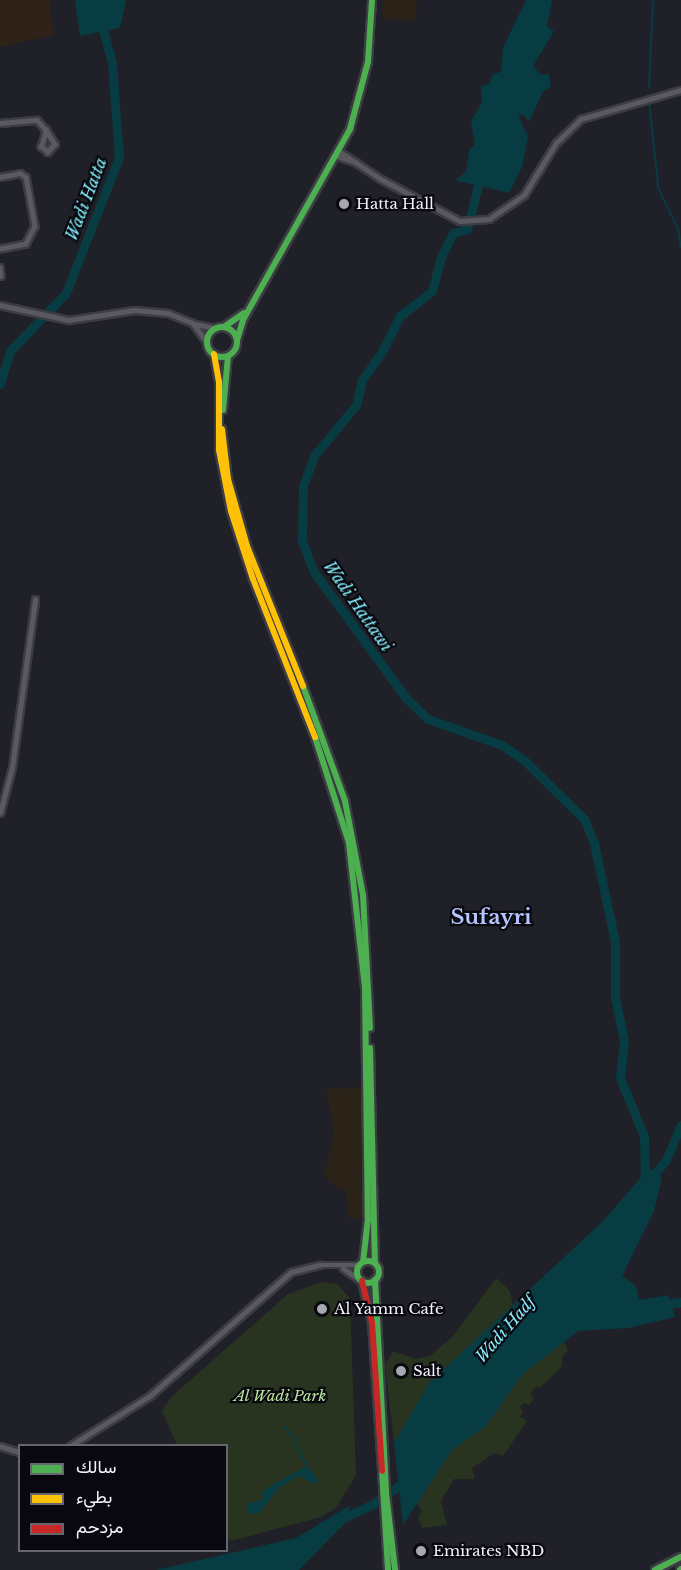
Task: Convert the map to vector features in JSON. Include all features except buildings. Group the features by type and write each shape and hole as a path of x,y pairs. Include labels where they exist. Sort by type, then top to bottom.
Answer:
{"main road":[{"path":"373,2 368,62 338,154 249,309 228,356 223,437 236,511 340,784 363,895 370,987 375,1263 380,1273 375,1280 384,1494"},
{"path":"249,309 224,327 216,328 207,342 214,354 219,381 219,450 231,511 253,579 307,711 349,843 365,988 368,1219 361,1263 361,1280 372,1323 384,1494 394,1570"},
{"path":"224,327 233,332 237,340"},
{"path":"214,354 228,356"},
{"path":"361,1263 375,1263"},
{"path":"361,1280 375,1280"},
{"path":"387,1520 388,1570"},
{"path":"656,1570 681,1557"}],"street":[{"path":"338,154 460,221 489,219 524,195 556,142 581,119 681,90"},
{"path":"0,123 39,120 46,130 55,144 48,152 40,147 46,130"},
{"path":"0,177 20,173 26,177 35,226 26,244 0,249"},
{"path":"0,267 1,276"},
{"path":"0,305 32,314 80,320 148,310 216,328"},
{"path":"193,323 207,342"},
{"path":"0,813 12,768 34,600"},
{"path":"73,1444 158,1390 291,1272 361,1263"},
{"path":"337,1265 361,1280"},
{"path":"0,1446 18,1451"}],"shaded area":[{"path":"0,0 49,0 54,35 0,47"},
{"path":"383,0 417,0 415,20 382,19"},
{"path":"362,1087 365,1218 348,1218 346,1190 339,1190 324,1176 334,1132 326,1089"}],"green space":[{"path":"496,1278 510,1291 513,1307 429,1383 394,1443 385,1365 393,1351 416,1359 430,1356 454,1335"},
{"name":"Al Wadi Park","path":"322,1282 337,1284 350,1298 356,1475 336,1508 321,1517 231,1541 228,1539 228,1444 177,1444 162,1411 170,1398 288,1294"},
{"path":"564,1342 568,1350 562,1357 562,1366 540,1388 537,1386 530,1393 534,1399 529,1405 524,1403 520,1407 523,1411 520,1417 527,1421 503,1456 494,1453 472,1468 475,1479 454,1479 441,1501 447,1525 422,1528 418,1517 422,1511 417,1504 452,1450 485,1427 522,1375"}],"water":[{"path":"75,0 126,0 120,28 80,36"},
{"path":"526,0 552,0 547,27 554,31 533,66 541,75 549,74 551,87 543,92 529,122 524,115 518,116 528,136 522,167 509,193 455,180 466,172 469,150 475,145 471,121 482,102 481,87 490,83 493,74 501,72 503,48"},
{"path":"649,1168 662,1177 654,1211 622,1276 636,1286 639,1300 668,1295 675,1317 628,1328 578,1331 522,1375 485,1427 452,1450 403,1525 394,1443 429,1383 603,1221"},
{"path":"303,1468 310,1469 319,1481 312,1483 299,1475 279,1488 259,1513 248,1514 246,1504 263,1499 262,1491"},
{"path":"349,1506 349,1519 299,1570 156,1570 296,1538"}],"waterway":[{"name":"Wadi Hatta","path":"0,384 10,351 66,293 119,157 112,63 95,0"},
{"path":"649,88 653,0"},
{"path":"650,106 659,189 679,230 681,247"},
{"name":"Wadi Hattawi","path":"481,174 467,229 453,233 441,257 432,291 400,316 383,350 362,380 356,405 314,456 303,487 302,541 314,572 405,697 428,719 502,745 525,761 584,819 594,843 615,942 615,997 624,1041 620,1078 644,1136 645,1182"},
{"name":"Wadi Hadf","path":"648,1182 666,1160 681,1125"},
{"path":"660,1305 681,1302"},
{"path":"284,1426 294,1437 308,1469"},
{"name":"Wadi Hadf","path":"339,1520 373,1504 407,1480"}],"traffic: fast":[{"path":"237,340 243,320 350,129 368,62 372,0"},
{"path":"224,327 244,313"},
{"path":"222,327 232,332 237,342 232,352 222,357 212,352 207,342 212,332 222,327"},
{"path":"223,410 228,356"},
{"path":"303,686 345,801 363,895 370,1028"},
{"path":"315,737 349,843 365,988 368,1219 363,1262"},
{"path":"370,1048 375,1263"},
{"path":"368,1261 376,1264 379,1272 376,1280 368,1283 360,1280 357,1272 360,1264 368,1261"},
{"path":"375,1280 386,1493 395,1570"},
{"path":"382,1471 388,1570"},
{"path":"655,1570 681,1557"}],"traffic: slow":[{"path":"214,354 219,381 219,450 231,511 253,579 315,737"},
{"path":"222,429 228,479 247,546 303,686"}],"traffic: jam":[{"path":"362,1281 372,1323 382,1471"}],"place":[{"name":"Hatta Hall","path":"344,204"},
{"name":"Al Yamm Cafe","path":"322,1309"},
{"name":"Salt","path":"401,1371"},
{"name":"Emirates NBD","path":"421,1551"}],"district":[{"name":"Sufayri","path":"491,917"}]}
